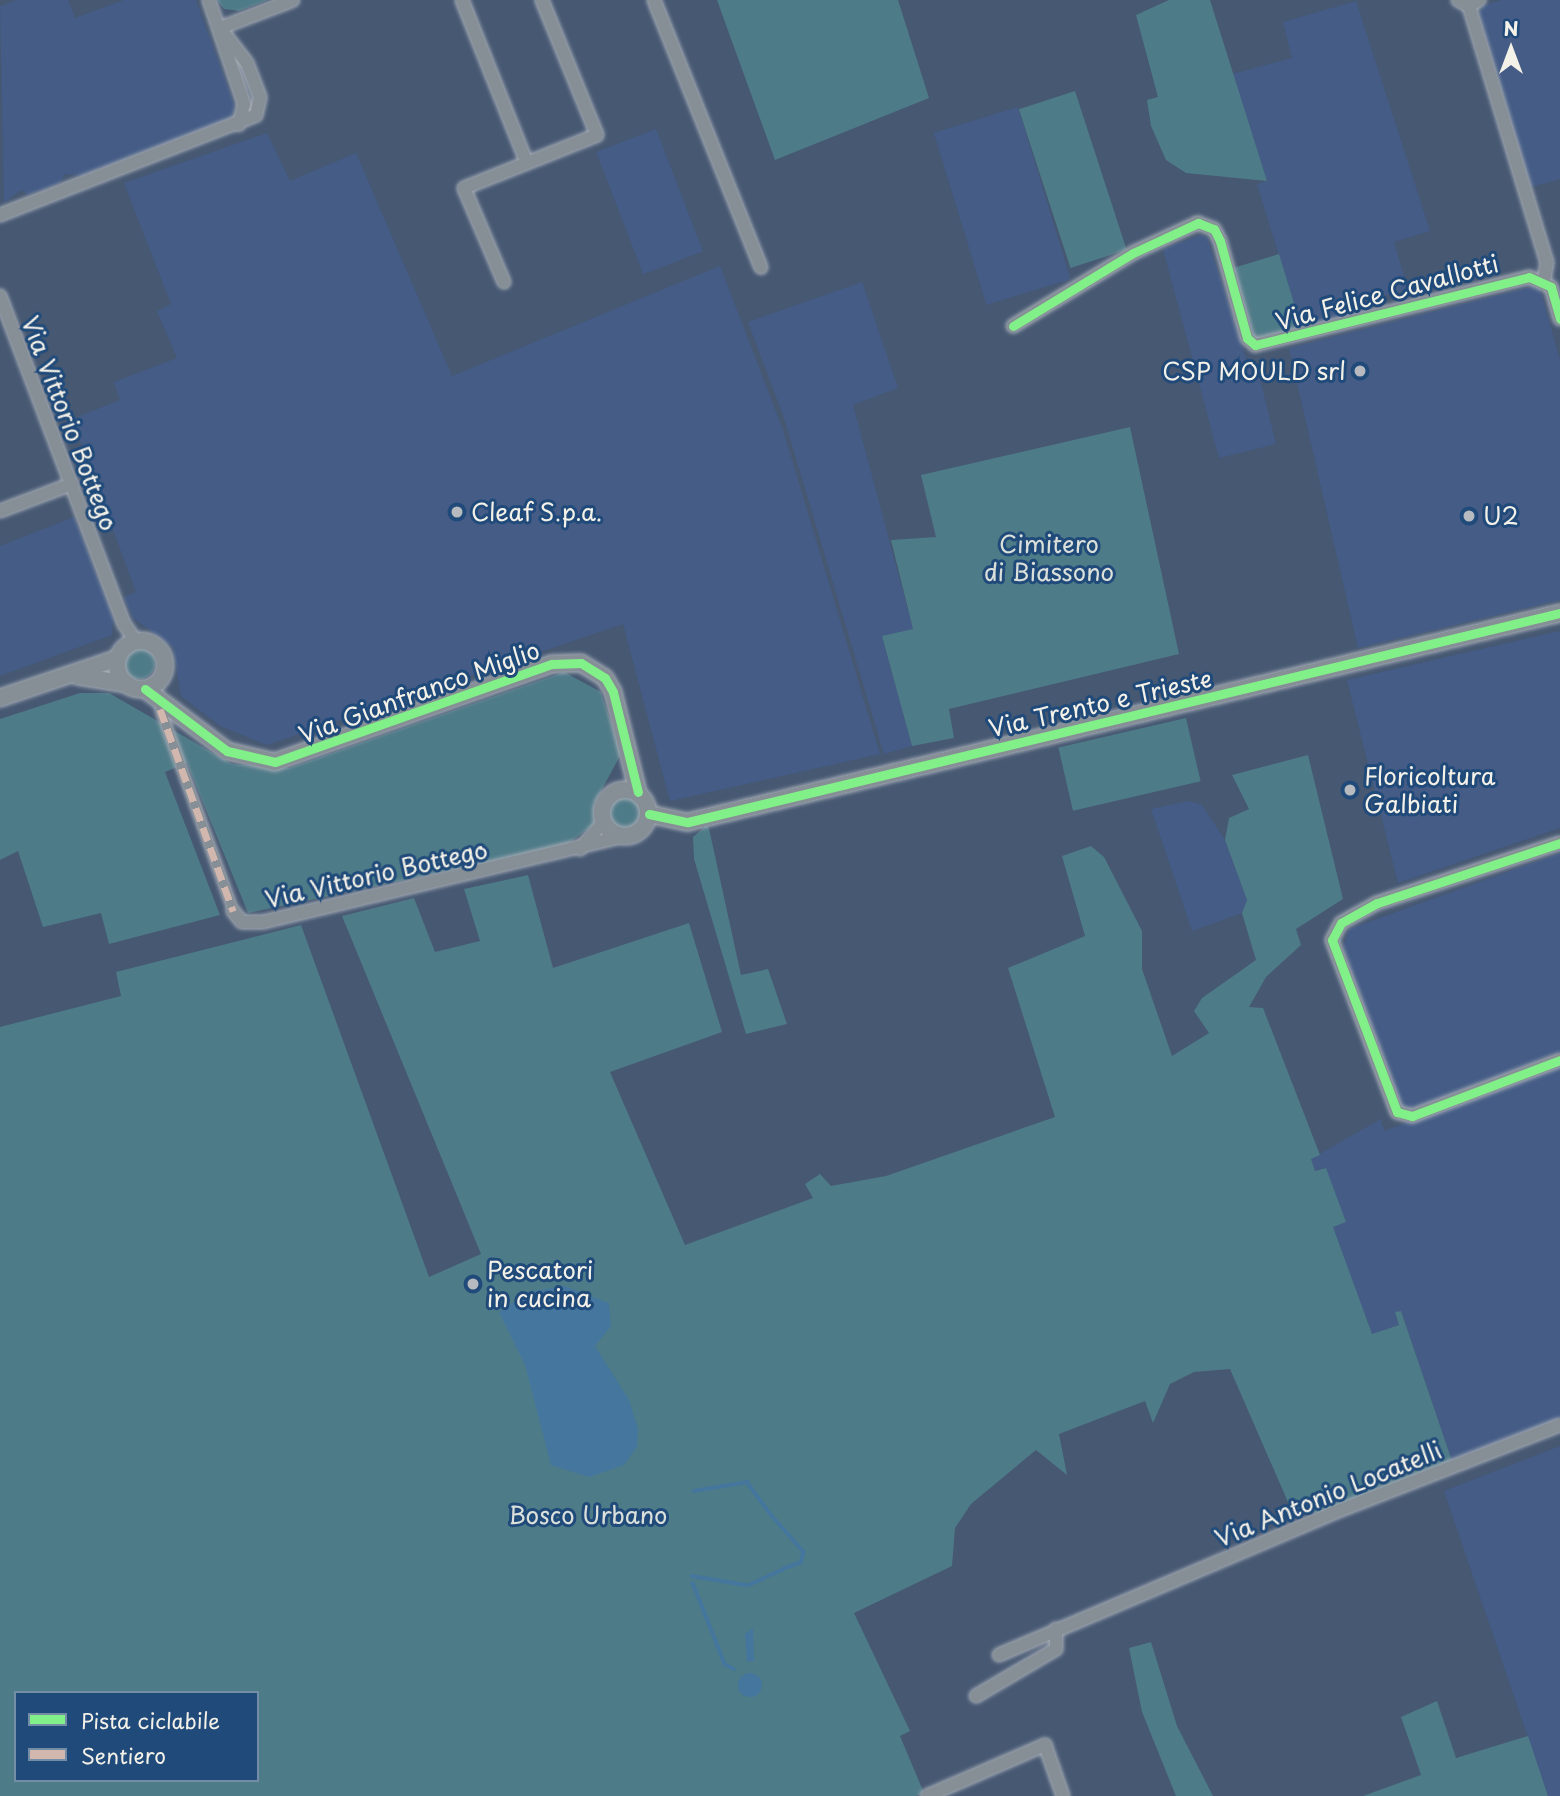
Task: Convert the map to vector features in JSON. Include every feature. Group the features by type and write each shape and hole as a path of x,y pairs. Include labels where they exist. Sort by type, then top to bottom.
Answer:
{"street":[{"path":"0,215 239,124 244,104 209,0"},
{"path":"220,28 293,0"},
{"path":"462,0 527,163"},
{"path":"504,282 464,188 597,135 542,0"},
{"path":"654,0 761,267"},
{"path":"1468,2 1547,262 1544,280 1560,319"},
{"name":"Via Felice Cavallotti","path":"1013,326 1133,253 1198,223 1214,229 1220,241 1247,338 1255,345 1529,277 1544,280"},
{"name":"Via Vittorio Bottego","path":"0,296 124,624 136,640"},
{"path":"0,511 72,484"},
{"name":"Via Trento e Trieste","path":"634,834 1560,613"},
{"path":"0,698 76,675 116,659 136,640 160,650 162,677 145,689 76,675"},
{"path":"116,659 127,684"},
{"name":"Via Gianfranco Miglio","path":"145,689 182,713 227,751 275,762 573,661 596,671 610,685 638,792"},
{"name":"Via Gianfranco Miglio","path":"162,677 182,713"},
{"name":"Via Vittorio Bottego","path":"160,709 233,911 242,922 263,922 634,834"},
{"name":"Via Gianfranco Miglio","path":"617,790 627,754"},
{"path":"579,849 603,823 604,803 617,790 638,792 649,814 634,834 603,823"},
{"name":"Via Trento e Trieste","path":"649,814 681,822"},
{"path":"1560,844 1377,903 1341,923 1332,940 1397,1112 1412,1116 1560,1060"},
{"name":"Via Antonio Locatelli","path":"999,1655 1111,1604 1560,1425"},
{"path":"976,1696 1056,1649 1056,1629"},
{"path":"927,1796 1045,1745 1063,1796"}],"shaded area":[{"path":"17,0 68,0 75,18 124,0 196,0 235,107 231,118 81,176 65,174 60,183 28,195 21,190 4,203 0,6"},
{"path":"1502,0 1560,0 1560,179 1531,187 1479,14 1482,6"},
{"path":"1356,1 1430,231 1394,242 1408,290 1363,300 1366,311 1302,330 1257,184 1267,181 1232,74 1292,58 1283,22"},
{"path":"1018,107 1071,279 986,305 934,133"},
{"path":"656,129 703,251 643,274 596,152"},
{"name":"Cleaf S.p.a.","path":"267,133 290,181 356,153 452,376 720,266 783,430 880,754 670,801 623,624 267,745 220,726 181,696 173,647 133,618 124,597 136,592 72,419 120,400 114,382 177,358 157,311 171,304 124,183"},
{"path":"1201,235 1207,237 1247,361 1256,363 1276,444 1219,458 1163,249"},
{"path":"862,282 898,388 853,405 913,629 882,637 912,746 884,754 784,418 748,322"},
{"path":"1539,285 1560,360 1560,600 1358,648 1289,348"},
{"path":"74,517 113,618 112,635 0,676 0,546"},
{"path":"1560,631 1560,828 1398,883 1347,680"},
{"path":"1189,801 1202,805 1225,840 1247,900 1242,913 1192,931 1151,809"},
{"path":"1560,853 1560,1052 1411,1110 1402,1107 1343,948 1349,929"},
{"path":"1560,1066 1560,1419 1452,1461 1401,1311 1395,1313 1399,1325 1372,1334 1332,1227 1346,1222 1325,1168 1315,1171 1311,1159 1381,1119 1384,1131"},
{"path":"564,1286 609,1303 611,1326 595,1346 629,1400 638,1429 637,1447 624,1465 589,1477 551,1465 525,1365 499,1312 529,1292"},
{"path":"1560,1446 1560,1796 1548,1796 1444,1491"},
{"path":"753,1628 754,1661 747,1662 745,1634"},
{"path":"750,1673 761,1680 762,1685 755,1696 750,1697 739,1690 738,1685 745,1674"}],"green space":[{"path":"217,0 268,0 239,11 224,9"},
{"path":"717,0 898,0 929,98 775,160"},
{"path":"1169,0 1210,0 1267,181 1186,173 1166,160 1151,126 1147,100 1158,97 1136,15"},
{"path":"1075,91 1127,250 1070,268 1019,109"},
{"path":"1279,254 1302,330 1256,344 1233,268"},
{"name":"Cimitero di Biassono","path":"1130,427 1179,654 949,709 954,738 912,746 882,636 913,629 891,540 936,537 921,475"},
{"path":"139,647 150,652 155,663 150,674 139,679 128,674 123,663 128,652"},
{"path":"564,672 601,692 621,754 594,804 595,824 563,847 248,913 187,763 165,772 220,915 109,944 101,913 43,927 18,851 0,860 0,719 80,693 109,693 232,764 289,768"},
{"path":"1186,718 1201,781 1073,811 1058,747"},
{"name":"Bosco Urbano","path":"1308,755 1343,899 1296,929 1301,945 1266,977 1249,1007 1263,1008 1320,1155 1311,1159 1315,1171 1326,1168 1346,1222 1333,1227 1372,1334 1399,1325 1395,1312 1401,1311 1452,1461 1318,1513 1291,1509 1230,1369 1194,1372 1170,1384 1153,1423 1145,1401 1059,1434 1067,1475 1036,1450 971,1504 955,1528 952,1566 854,1613 910,1731 900,1736 924,1793 916,1796 0,1796 0,1027 121,996 116,972 301,925 429,1277 481,1254 342,916 414,898 435,952 480,941 464,889 528,875 553,968 689,923 722,1032 610,1072 685,1245 813,1198 805,1184 820,1174 831,1186 886,1176 1055,1117 1008,968 1085,936 1062,856 1091,846 1104,857 1142,931 1142,969 1172,1056 1209,1033 1194,1011 1202,998 1256,960 1242,913 1247,900 1225,840 1229,818 1249,809 1232,775"},
{"path":"625,796 636,801 641,812 636,823 625,828 614,823 609,812 614,801"},
{"path":"708,824 741,975 768,969 787,1024 746,1034 694,859 693,837"},
{"path":"1151,1642 1177,1726 1213,1796 1176,1796 1142,1712 1129,1648"},
{"path":"1437,1701 1456,1758 1528,1736 1548,1796 1363,1796 1421,1775 1401,1717"}],"waterway":[{"path":"493,1307 501,1307"},
{"path":"694,1491 747,1482 772,1516"},
{"path":"774,1518 804,1552 801,1563 784,1569"},
{"path":"768,1576 782,1570"},
{"path":"692,1576 746,1585"},
{"path":"749,1585 765,1578"},
{"path":"693,1583 725,1664 734,1669"}],"marked path":[{"path":"160,709 233,911"}],"cycle path":[{"path":"1013,326 1133,253 1198,223 1214,229 1220,241 1247,338 1255,345 1529,277 1551,287 1560,319"},
{"path":"649,814 688,822 1560,613"},
{"path":"145,689 227,751 275,762 552,664 581,663 605,678 613,692 638,792"},
{"path":"1560,843 1377,903 1341,923 1332,940 1397,1112 1412,1116 1560,1060"}],"place":[{"name":"CSP MOULD srl","path":"1360,371"},
{"name":"Cleaf S.p.a.","path":"457,512"},
{"name":"U2","path":"1469,516"},
{"name":"Floricoltura Galbiati","path":"1350,790"},
{"name":"Pescatori in cucina","path":"473,1284"}]}
